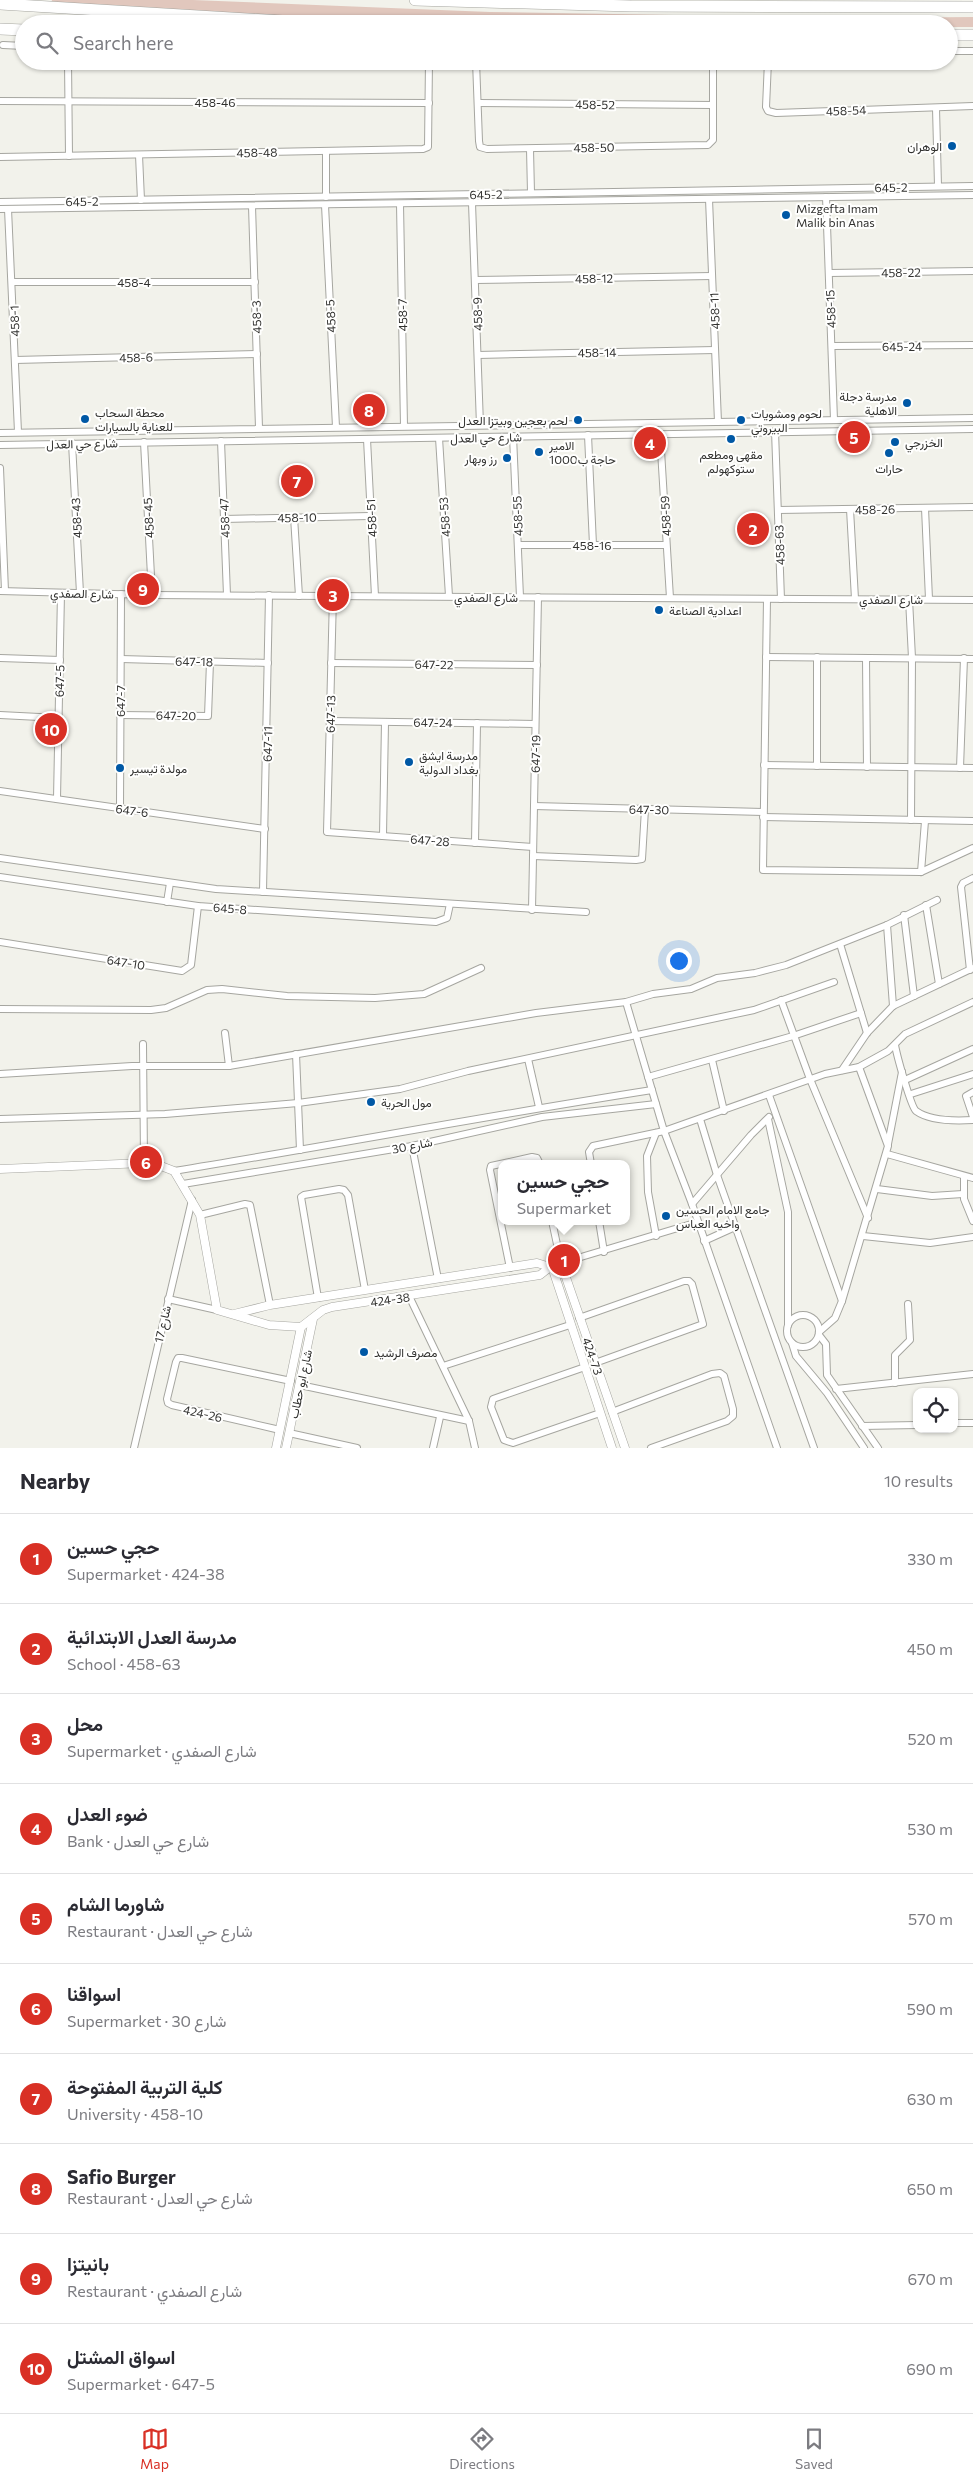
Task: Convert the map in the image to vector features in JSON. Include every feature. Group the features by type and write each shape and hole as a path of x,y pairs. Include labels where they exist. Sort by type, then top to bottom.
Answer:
{"highway":[{"path":"415,0 640,6 973,7"},
{"path":"0,4 174,15"},
{"path":"0,30 15,30"},
{"path":"958,35 973,35"}],"street":[{"path":"3,45 15,46"},
{"path":"958,51 973,52"},
{"path":"68,70 70,156"},
{"name":"458-48","path":"0,157 423,149 428,147 429,70"},
{"name":"458-50","path":"476,70 480,147 487,149 708,145 713,140 713,70"},
{"name":"458-54","path":"768,70 766,107 768,110 776,113 973,106"},
{"name":"458-46","path":"0,101 430,103"},
{"name":"458-52","path":"478,102 713,105"},
{"path":"936,108 938,186"},
{"path":"530,149 531,193"},
{"path":"326,151 326,197"},
{"path":"139,155 141,200"},
{"name":"645-2","path":"0,202 973,186"},
{"path":"604,201 605,192"},
{"path":"439,195 439,203"},
{"name":"645-2","path":"0,209 973,195"},
{"name":"458-15","path":"826,197 834,420"},
{"name":"458-11","path":"709,199 718,422"},
{"name":"458-9","path":"472,203 480,425"},
{"name":"458-7","path":"400,204 404,426"},
{"name":"458-5","path":"325,205 336,427"},
{"name":"458-3","path":"252,206 259,428"},
{"name":"458-1","path":"8,209 13,282 18,432"},
{"name":"458-22","path":"829,273 973,271"},
{"name":"458-12","path":"476,280 712,276"},
{"name":"458-4","path":"13,282 255,282"},
{"name":"645-24","path":"832,346 973,345"},
{"name":"458-14","path":"478,355 715,350"},
{"name":"458-6","path":"15,360 257,354"},
{"name":"شارع حي العدل","path":"3,433 973,418"},
{"path":"878,420 879,430"},
{"path":"558,424 558,435"},
{"name":"شارع حي العدل","path":"4,445 973,429"},
{"path":"114,431 114,442"},
{"name":"458-63","path":"775,432 781,599"},
{"path":"3,433 4,445"},
{"name":"458-59","path":"660,434 670,598"},
{"path":"588,435 592,545"},
{"name":"458-55","path":"513,436 520,597"},
{"name":"458-53","path":"439,438 449,596"},
{"name":"458-51","path":"366,439 375,596"},
{"name":"458-47","path":"221,441 228,595"},
{"name":"458-45","path":"144,442 152,595"},
{"name":"458-43","path":"72,444 80,593"},
{"path":"0,468 2,591"},
{"name":"458-26","path":"778,510 973,507"},
{"path":"926,508 929,600"},
{"path":"850,509 855,599"},
{"name":"458-10","path":"224,519 370,516"},
{"path":"294,517 299,596"},
{"name":"458-16","path":"518,545 666,545"},
{"name":"شارع الصفدي","path":"2,591 152,595 973,600"},
{"name":"647-5","path":"57,799 61,593"},
{"name":"647-7","path":"120,808 121,594"},
{"name":"647-11","path":"263,892 269,595"},
{"name":"647-13","path":"327,832 333,596"},
{"name":"647-19","path":"532,910 538,597"},
{"path":"766,598 763,870 921,872 973,848"},
{"path":"909,599 912,658 911,820"},
{"path":"766,657 973,659"},
{"path":"817,766 818,657"},
{"path":"0,658 60,660"},
{"path":"866,658 867,767"},
{"path":"960,768 964,658"},
{"name":"647-18","path":"121,660 268,663"},
{"name":"647-20","path":"120,715 208,716 210,662"},
{"name":"647-22","path":"331,663 537,665"},
{"path":"0,715 59,718"},
{"name":"647-24","path":"330,721 536,724"},
{"path":"383,836 385,722"},
{"path":"475,843 477,723"},
{"path":"764,765 973,768"},
{"name":"647-6","path":"0,791 265,829"},
{"name":"647-30","path":"534,806 973,822"},
{"path":"533,856 642,859 644,853 645,809"},
{"path":"921,872 925,820"},
{"name":"647-28","path":"327,832 533,847"},
{"name":"645-8","path":"0,858 170,883 263,892 586,912"},
{"name":"645-8","path":"0,877 198,906 436,922 447,918 450,904"},
{"path":"842,1070 867,1033 893,1006 971,969 961,887 963,883 973,878"},
{"path":"167,902 170,883"},
{"path":"0,1074 142,1066 229,1066 536,1013 626,1002 653,994 691,989 717,978 755,973 786,966 887,925 937,900"},
{"path":"926,905 939,984"},
{"name":"647-10","path":"0,942 182,971 191,965 198,906"},
{"path":"904,915 914,996"},
{"path":"887,925 893,1006"},
{"path":"840,944 867,1033"},
{"path":"0,1009 151,1010 166,1008 207,990 222,989 287,996 375,998 424,994 481,968"},
{"path":"0,1119 144,1114 298,1103 400,1089 754,1010 834,982"},
{"path":"782,1000 793,1036 868,1218"},
{"path":"626,1002 664,1131 692,1204 777,1448"},
{"path":"590,1160 589,1152 593,1146 664,1131 810,1079 859,1067 895,1046 905,1034 973,1002"},
{"path":"648,1077 793,1036 861,1013"},
{"path":"225,1033 229,1066"},
{"path":"143,1044 144,1163"},
{"path":"895,1046 911,1094 912,1105 916,1111 925,1115 973,1119 966,1096 973,1092"},
{"path":"905,1080 973,1049"},
{"path":"296,1054 300,1150"},
{"path":"528,1059 539,1108"},
{"path":"712,1060 724,1111"},
{"path":"859,1067 888,1146"},
{"path":"790,1340 798,1347 811,1345 819,1333 835,1318 863,1236 887,1154 902,1071"},
{"path":"911,1094 973,1074"},
{"name":"شارع 30","path":"0,1170 144,1163 162,1166 174,1171 652,1090"},
{"path":"769,1095 842,1301"},
{"name":"شارع 30","path":"183,1184 412,1146 542,1117 656,1104"},
{"path":"692,1204 751,1135 774,1112"},
{"path":"700,1119 717,1176 814,1448"},
{"path":"768,1119 788,1212 788,1325 790,1340 796,1356 827,1393 864,1448"},
{"path":"422,1130 425,1143"},
{"path":"656,1133 647,1156 648,1192 656,1236"},
{"path":"412,1146 438,1279"},
{"path":"887,1154 973,1178"},
{"path":"518,1160 532,1157 538,1160"},
{"path":"498,1164 491,1166 490,1170 498,1209"},
{"path":"174,1171 200,1215 217,1310"},
{"path":"964,1177 963,1194 973,1221"},
{"path":"318,1298 301,1197 304,1194 339,1189 344,1190 348,1195 365,1290"},
{"path":"877,1189 932,1196 963,1194"},
{"name":"شارع 17","path":"134,1448 192,1200"},
{"path":"200,1215 245,1204 250,1205 270,1305"},
{"name":"424-38","path":"168,1298 269,1324 302,1327 323,1310 332,1307 540,1275 551,1267 698,1222"},
{"path":"501,1225 510,1268"},
{"path":"553,1225 561,1264"},
{"path":"600,1225 604,1252"},
{"path":"704,1241 735,1227"},
{"path":"863,1236 930,1243 973,1237"},
{"name":"424-38","path":"234,1314 270,1305 540,1263 551,1267"},
{"name":"424-73","path":"561,1264 625,1448"},
{"name":"424-73","path":"551,1267 612,1448"},
{"path":"579,1318 684,1281 689,1281 692,1284 703,1324 595,1363"},
{"path":"330,1296 332,1307"},
{"path":"409,1296 469,1421 475,1448"},
{"path":"895,1383 896,1354 910,1340 908,1304"},
{"path":"788,1325 792,1320 804,1315 815,1320 819,1333 826,1344 827,1374 878,1448"},
{"name":"شارع ابو حطاب","path":"286,1448 314,1319"},
{"path":"443,1366 570,1325"},
{"name":"شارع ابو حطاب","path":"276,1448 302,1327"},
{"path":"778,1346 790,1340"},
{"name":"424-26","path":"280,1430 172,1405 168,1403 167,1399 178,1358 291,1381"},
{"path":"585,1367 493,1399 491,1407 504,1440 507,1443 513,1443 600,1413"},
{"path":"612,1412 712,1374 720,1373 724,1376 734,1409 733,1416 727,1421 651,1448"},
{"path":"836,1389 973,1374"},
{"path":"300,1385 440,1417 469,1421"},
{"path":"433,1448 440,1417"},
{"path":"958,1423 973,1423"},
{"path":"862,1426 913,1425"},
{"path":"289,1433 357,1448"}],"shaded area":[{"path":"52,0 193,0 490,12 676,15 221,15 51,4"},
{"path":"958,17 973,17 973,27 958,27"}],"place":[{"name":"الوهران","path":"952,146"},
{"name":"Mizgefta Imam Malik bin Anas","path":"786,215"},
{"name":"مدرسة دجلة الاهلية","path":"907,403"},
{"name":"Safio Burger","path":"369,410"},
{"name":"محطة السحاب للعناية بالسيارات","path":"85,419"},
{"name":"لحم بعجين وبيتزا العدل","path":"578,420"},
{"name":"لحوم ومشويات البيروتي","path":"741,420"},
{"name":"شاورما الشام","path":"854,437"},
{"name":"مقهى ومطعم ستوكهولم","path":"731,439"},
{"name":"الخزرجي","path":"895,442"},
{"name":"ضوء العدل","path":"650,443"},
{"name":"الامير حاجة ب1000","path":"539,452"},
{"name":"حارات","path":"889,453"},
{"name":"رز وبهار","path":"507,458"},
{"name":"كلية التربية المفتوحة","path":"297,481"},
{"name":"مدرسة العدل الابتدائية","path":"753,529"},
{"name":"بانيتزا","path":"143,589"},
{"name":"محل","path":"333,595"},
{"name":"اعدادية الصناعة","path":"659,610"},
{"name":"اسواق المشتل","path":"51,729"},
{"name":"مدرسة ايشق بغداد الدولية","path":"409,762"},
{"name":"مولدة تيسير","path":"120,768"},
{"name":"مول الحرية","path":"371,1102"},
{"name":"اسواقنا","path":"146,1162"},
{"name":"جامع الامام الحسين واخيه العباس","path":"666,1216"},
{"name":"حجي حسين","path":"564,1260"},
{"name":"مصرف الرشيد","path":"364,1352"}]}
